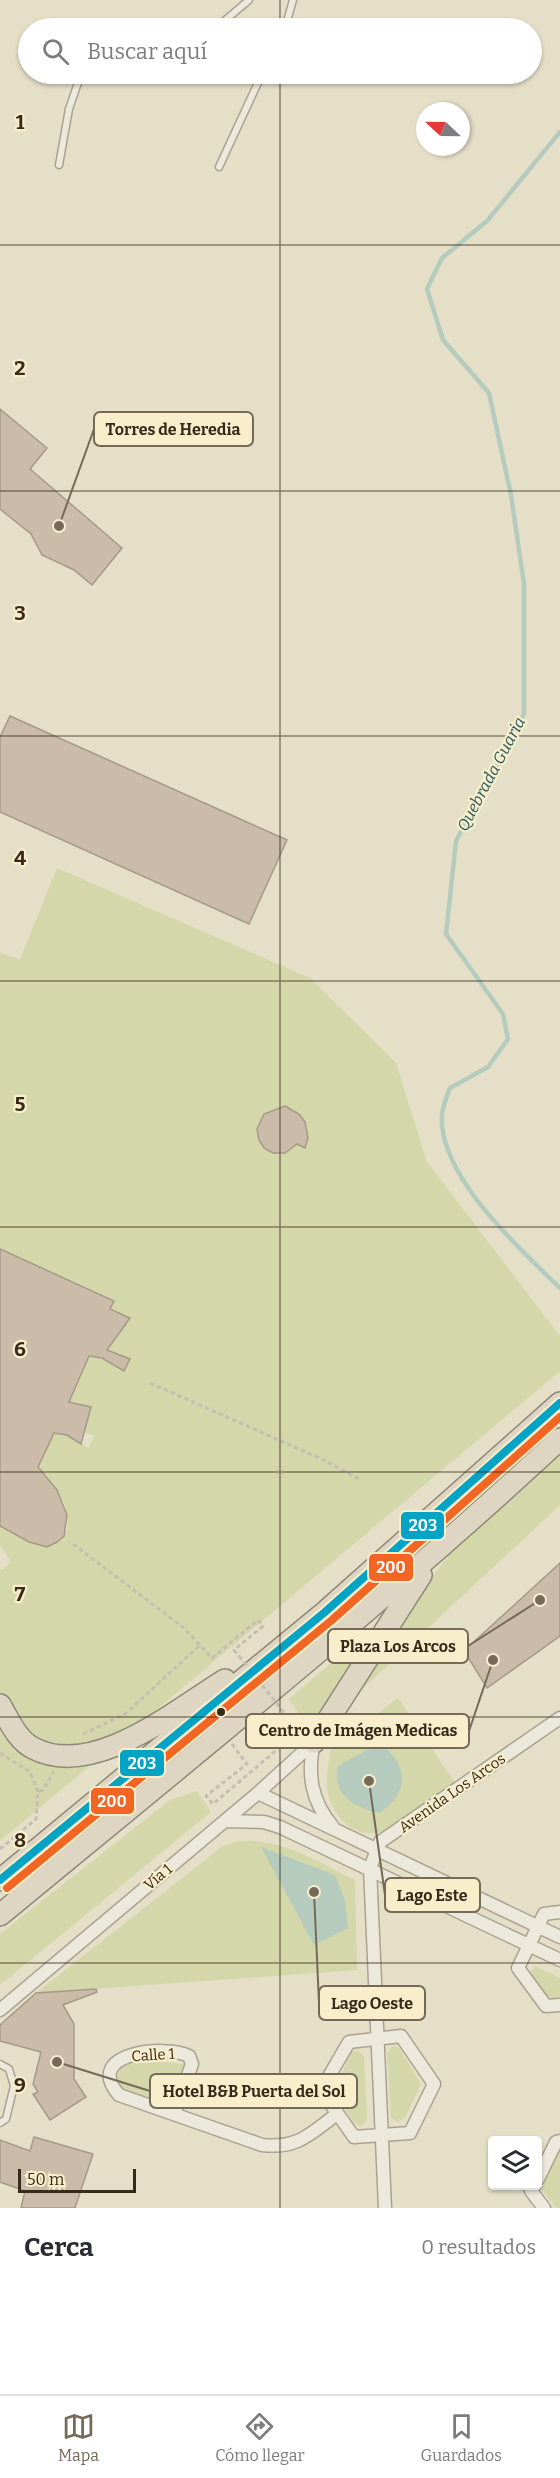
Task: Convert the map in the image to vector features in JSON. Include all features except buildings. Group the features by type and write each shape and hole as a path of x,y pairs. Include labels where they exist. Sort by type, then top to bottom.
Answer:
{"highway":[{"path":"0,1705 18,1736 32,1748 52,1754 90,1755 141,1732 235,1673 560,1402"},
{"path":"0,1880 325,1612 560,1402"},
{"path":"0,1915 434,1555 560,1439"},
{"path":"314,1742 434,1555"}],"street":[{"name":"Avenida Los Arcos","path":"385,2208 370,1869 376,1851 380,1842 560,1718"},
{"name":"Vía 1","path":"0,2010 258,1793 314,1742"},
{"path":"314,1742 310,1761 315,1799 324,1816 336,1831"},
{"path":"258,1793 560,1937"},
{"path":"225,1821 264,1822 280,1827 560,1960"},
{"path":"560,1912 544,1914 518,1968 546,2006 560,2005"},
{"path":"401,2036 434,2084 410,2133 354,2137 321,2090 349,2042 379,2038 401,2036"},
{"name":"Calle 1","path":"174,2114 192,2064 189,2056 179,2052 132,2054 115,2063 110,2071 110,2080 119,2096 262,2145 280,2147 297,2143 337,2114"},
{"path":"542,2169 556,2142 560,2141"},
{"path":"532,2190 544,2208"}],"lane":[{"path":"228,18 249,0"},
{"path":"288,18 293,0"},
{"path":"58,165 69,109 78,84"},
{"path":"219,167 257,84"},
{"path":"0,2064 9,2069 14,2085 6,2119 0,2123"}],"path":[{"path":"150,1383 324,1460 362,1480"},
{"path":"74,1544 184,1628 212,1658 258,1620 263,1626 234,1650 299,1731 213,1804 206,1796 247,1764 222,1731"},
{"path":"0,1753 30,1772 38,1792"}],"green space":[{"path":"57,868 310,978 396,1063 427,1162 560,1336 560,1371 0,1841 0,1568 2,1570 11,1562 0,1545 0,1523 36,1545 48,1546 59,1541 68,1523 67,1512 58,1491 38,1467 54,1433 67,1435 89,1448 94,1436 60,1422 89,1356 103,1358 124,1371 130,1359 94,1344 114,1301 0,1249 0,953 20,959"},
{"path":"560,1454 560,1505 341,1709 414,1600 450,1554"},
{"path":"392,1611 310,1731 289,1699"},
{"path":"398,1698 455,1783 413,1814 386,1830 364,1833 346,1824 333,1807 329,1797 327,1781 331,1749"},
{"path":"197,1791 211,1812 0,1985 0,1934 170,1800"},
{"path":"238,1841 271,1843 285,1847 355,1880 357,1970 36,1993 223,1846"},
{"path":"535,1966 560,1978 560,1998 550,1997 539,1987 530,1973"},
{"path":"393,2046 399,2048 421,2084 405,2118 398,2122 391,2118 387,2053"},
{"path":"358,2050 364,2056 367,2120 361,2126 353,2122 334,2091 352,2051"},
{"path":"135,2060 184,2064 169,2107 121,2089 116,2080 122,2065"},
{"path":"560,2150 560,2208 556,2208 542,2190"}],"shaded area":[{"path":"377,1747 384,1747 393,1755 401,1773 402,1782 395,1799 379,1813 361,1807 347,1798 338,1784 337,1776 338,1766"},
{"path":"261,1847 335,1875 345,1901 348,1928 314,1945"}],"waterway":[{"name":"Quebrada Guaria","path":"560,132 487,221 442,258 427,289 443,340 489,393 511,495 524,584 524,714 456,841 446,934 503,1014 508,1039 488,1067 450,1088 442,1114 444,1137 453,1161 467,1186 484,1209 560,1288"}],"transit line":[{"name":"203","path":"0,1880 325,1612 560,1403"},
{"name":"200","path":"7,1888 332,1620 560,1417"}],"place":[{"name":"Torres de Heredia","path":"59,526"},
{"name":"Plaza Los Arcos","path":"540,1600"},
{"name":"Centro de Imágen Medicas","path":"493,1660"},
{"name":"Lago Este","path":"369,1781"},
{"name":"Lago Oeste","path":"314,1892"},
{"name":"Hotel B&B Puerta del Sol","path":"57,2062"}]}
